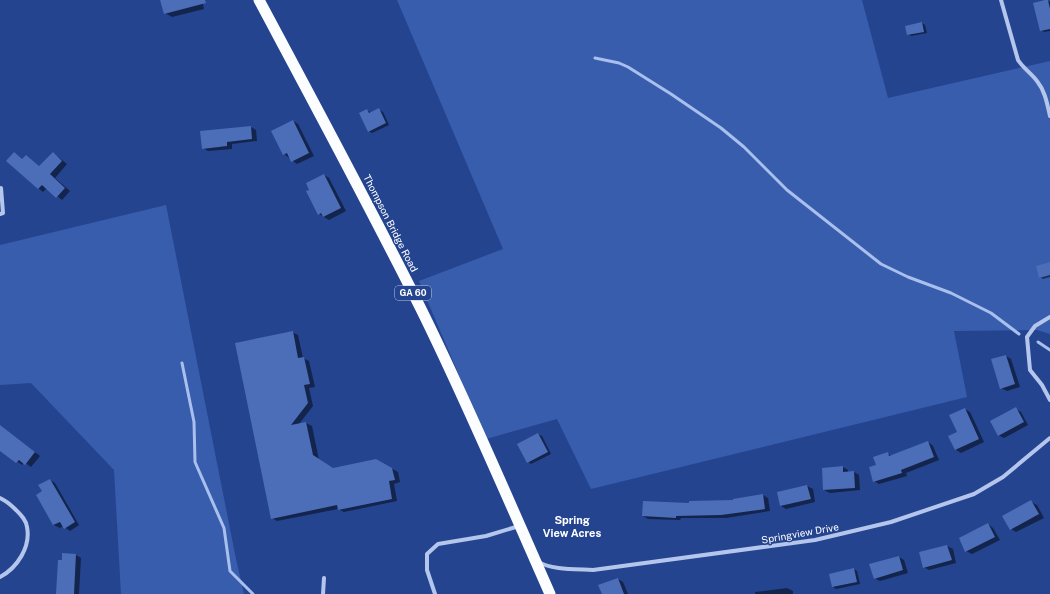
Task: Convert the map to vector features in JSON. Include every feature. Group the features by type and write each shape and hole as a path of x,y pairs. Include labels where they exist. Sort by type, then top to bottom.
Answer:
{"highway":[{"name":"Thompson Bridge Road","path":"259,0 353,176 418,304 458,387 550,594"}],"street":[{"path":"1002,0 1018,60 1023,68 1037,80 1044,92 1050,116"},
{"path":"0,214 3,213 1,188"},
{"path":"1050,317 1035,326 1027,337 1030,370 1042,385 1050,400"},
{"name":"Springview Drive","path":"533,556 542,564 558,568 593,570 815,540 891,522 974,494 1003,476 1050,438"},
{"path":"0,498 7,501 23,517 27,527 25,548 15,566 0,576"},
{"path":"435,594 427,570 427,554 438,544 486,536 519,526"},
{"path":"323,594 324,578"}],"shaded area":[{"path":"397,0 862,0 888,98 1050,61 1050,334 1037,330 954,331 967,397 591,489 557,419 486,439 419,281 503,249"},
{"path":"166,205 244,594 121,594 114,470 31,383 0,385 0,245"}],"building":[{"path":"160,0 205,0 206,3 164,14"},
{"path":"1048,0 1050,9 1050,29 1040,31 1033,3"},
{"path":"922,22 924,32 907,35 905,26"},
{"path":"379,108 386,123 368,132 359,113 367,109 369,113"},
{"path":"293,120 309,153 291,162 287,153 283,155 271,131"},
{"path":"251,126 252,139 227,142 227,146 202,149 200,131"},
{"path":"14,152 22,159 26,155 39,166 53,152 62,161 50,174 65,188 56,198 42,185 38,189 6,161"},
{"path":"324,174 341,208 323,217 321,213 318,215 306,191 309,190 306,183"},
{"path":"1050,262 1050,275 1039,278 1036,266"},
{"path":"293,331 298,358 304,357 310,384 304,385 308,403 291,425 306,422 313,455 333,468 376,459 392,468 395,480 389,481 392,499 338,510 337,505 271,519 235,343"},
{"path":"1006,355 1015,384 1000,389 991,359"},
{"path":"1016,407 1024,422 998,436 990,421"},
{"path":"965,408 979,439 955,450 948,436 957,432 949,415"},
{"path":"0,425 35,452 25,465 19,460 16,463 0,451"},
{"path":"538,433 548,452 527,463 517,444"},
{"path":"928,441 934,457 901,470 902,473 873,482 869,467 876,465 873,457 888,452 889,456"},
{"path":"843,466 843,472 854,471 855,488 823,490 822,468"},
{"path":"50,479 75,522 64,529 60,522 53,525 36,495 42,491 38,485"},
{"path":"807,485 811,499 780,506 777,492"},
{"path":"763,494 765,509 721,515 676,516 676,518 642,516 643,501 689,503 689,501 733,500"},
{"path":"1031,500 1039,514 1010,530 1002,516"},
{"path":"988,523 995,537 965,552 959,538"},
{"path":"947,545 952,560 923,568 919,552"},
{"path":"62,553 76,554 74,594 56,594 58,560 62,560"},
{"path":"899,556 903,570 874,579 869,564"},
{"path":"854,568 857,582 832,587 829,574"},
{"path":"618,578 624,594 602,594 598,585"}],"waterway":[{"path":"595,58 619,63 628,67 721,128 744,147 787,190 881,264 908,277 951,293 991,313 1019,334"},
{"path":"1038,342 1050,350"},
{"path":"182,363 194,422 195,462 224,528 230,571 253,594"}],"district":[{"name":"Spring View Acres","path":"572,526"}]}
